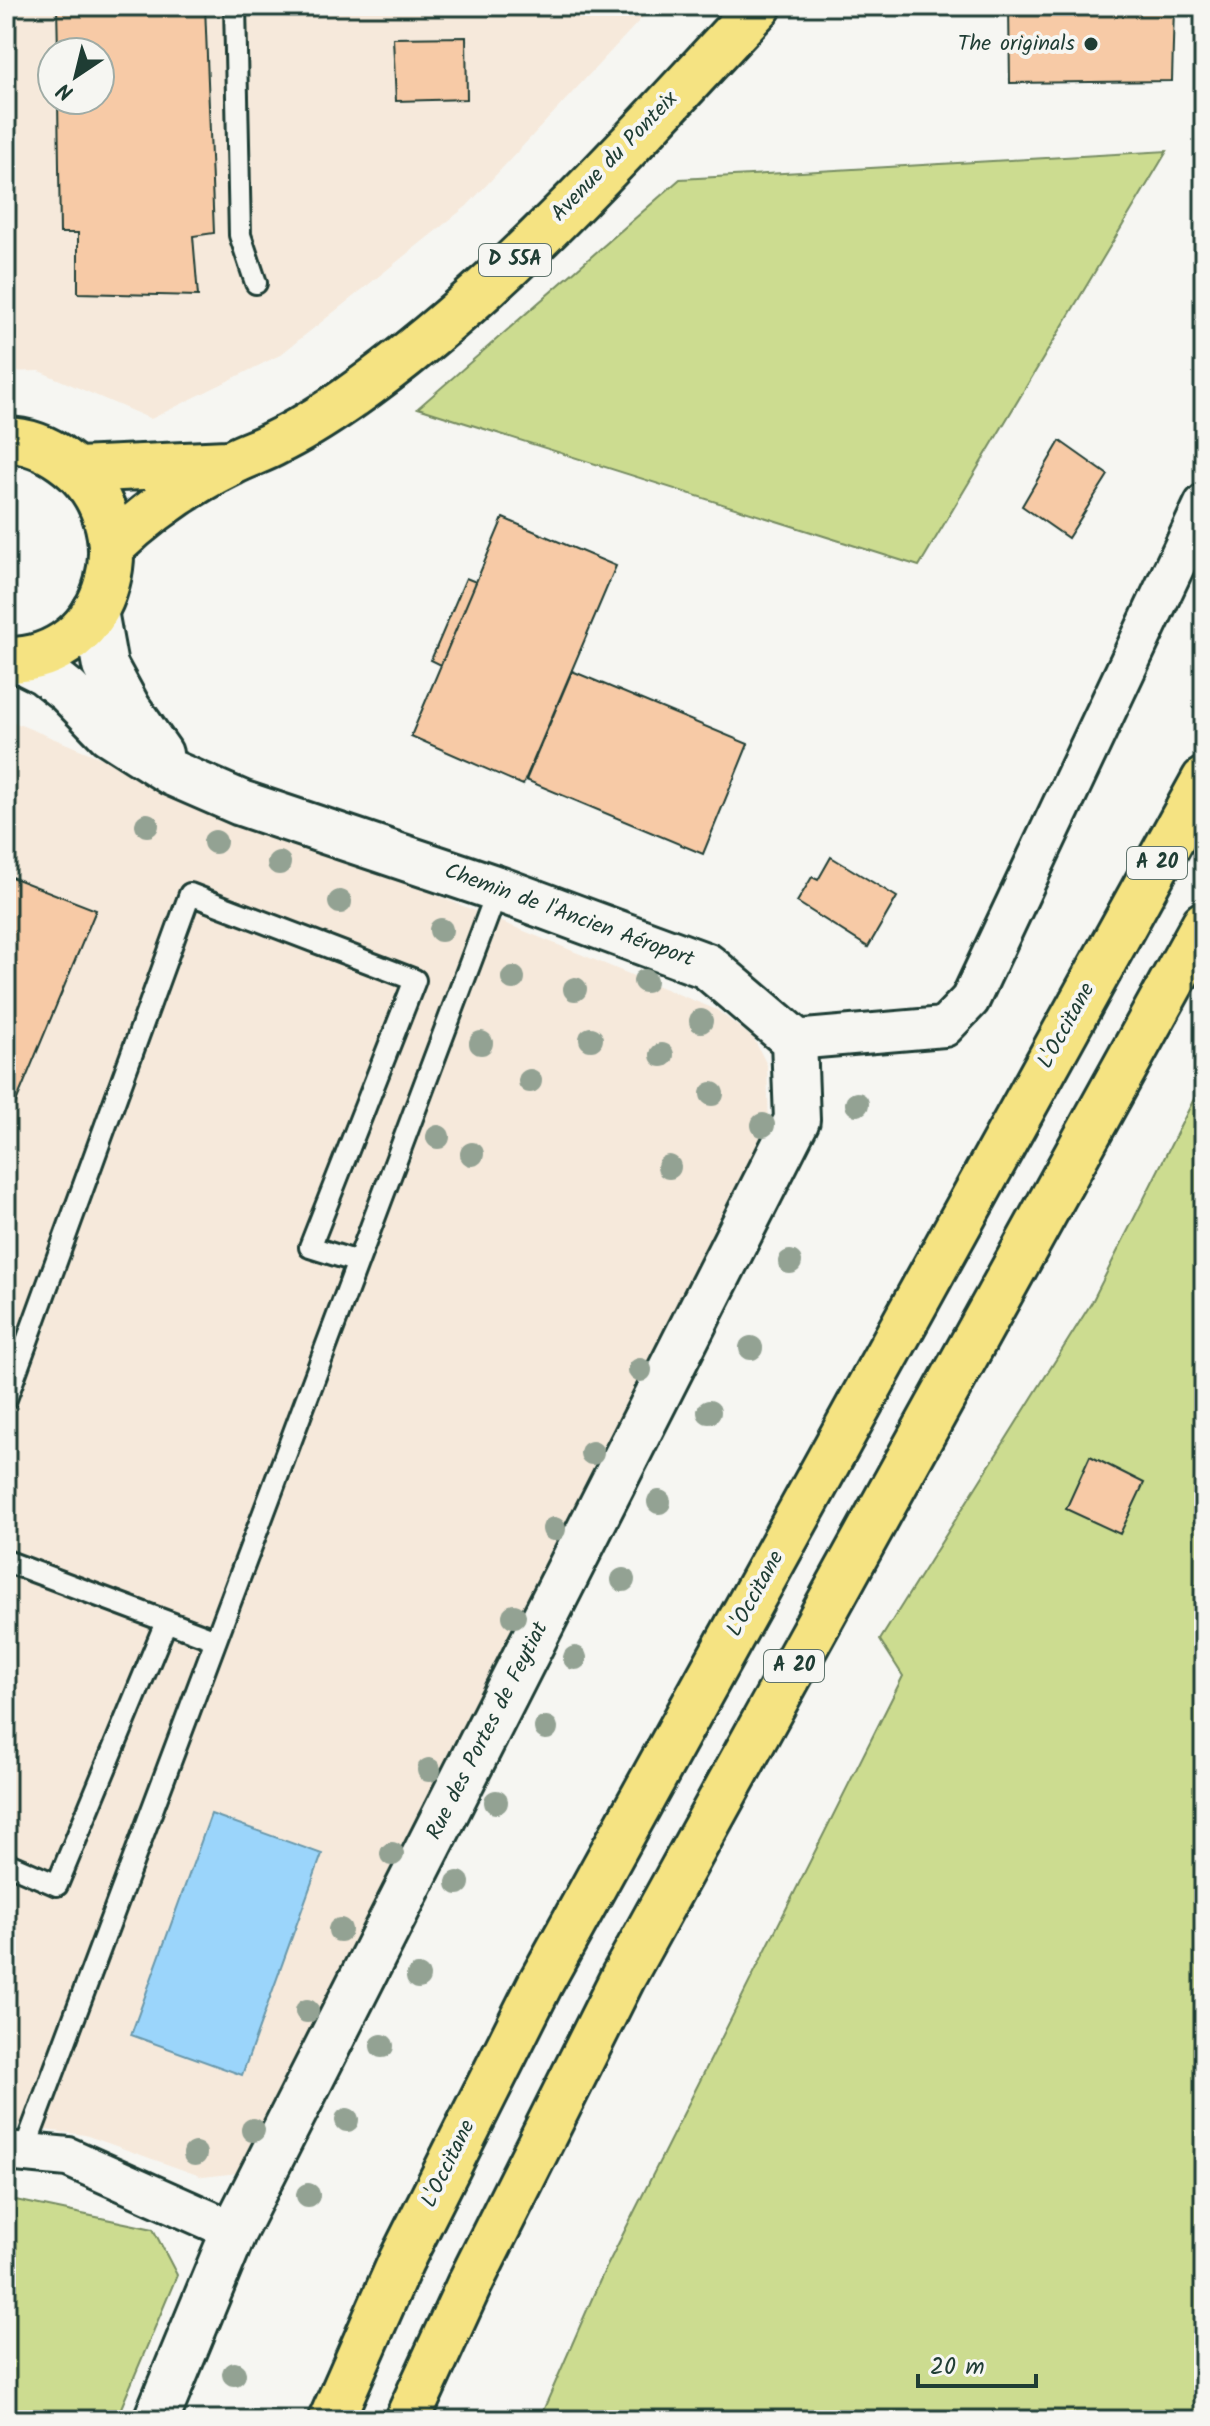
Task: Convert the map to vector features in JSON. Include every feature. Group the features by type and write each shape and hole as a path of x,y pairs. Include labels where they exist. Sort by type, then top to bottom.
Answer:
{"main road":[{"name":"Avenue du Ponteix","path":"113,546 142,517 230,463 276,443 347,399 451,317 509,265 610,165 759,6"},
{"path":"6,440 49,449 78,470 96,492 108,518 113,546 109,580 95,611 75,635 50,651 13,660"},
{"name":"Avenue du Ponteix","path":"78,470 230,463"},
{"name":"L'Occitane","path":"331,2420 401,2261 540,1984 1204,780"},
{"name":"A 20","path":"407,2420 469,2285 623,1977 1204,924"}],"street":[{"path":"794,1040 944,1027 970,1000 1204,504"},
{"path":"95,611 105,666 129,710 172,773"},
{"name":"Chemin de l'Ancien Aéroport","path":"13,660 44,672 68,691 109,733 172,773 241,803 498,889 707,966 794,1040"},
{"name":"Rue des Portes de Feytiat","path":"156,2420 234,2231 797,1120 794,1040"},
{"path":"15,2151 68,2157 234,2231"}],"lane":[{"path":"235,6 240,235 256,283"},
{"path":"15,2151 216,1640 498,889"},
{"path":"6,1399 190,894 415,980 310,1247 358,1262"},
{"path":"6,1561 216,1640"},
{"path":"6,1863 57,1885 166,1622"}],"shaded area":[{"path":"6,6 653,6 467,206 280,355 151,419 39,371 6,372"},
{"path":"6,719 717,1010 754,1039 767,1065 769,1126 238,2173 203,2177 85,2135 6,2125"}],"green space":[{"path":"1167,151 919,566 418,408 680,179"},
{"path":"1204,1079 1204,2420 539,2420 601,2278 903,1676 880,1640 1092,1302"},
{"path":"6,2198 153,2229 177,2275 116,2420 6,2420"}],"water":[{"path":"211,1814 322,1854 242,2075 131,2035"}],"building":[{"path":"57,6 205,6 214,233 193,236 198,296 78,293 78,233 60,233 58,116 116,116 116,36 58,36"},
{"name":"The originals","path":"1009,6 1174,6 1172,81 1010,83"},
{"path":"466,37 467,99 396,101 393,38"},
{"path":"1060,441 1108,475 1068,538 1022,506"},
{"path":"503,518 616,566 523,785 411,736"},
{"path":"466,578 476,582 441,665 431,660"},
{"path":"572,671 748,744 703,854 526,780"},
{"path":"831,857 897,897 868,947 797,902 812,877 818,880"},
{"path":"6,875 96,910 6,1126"},
{"path":"1090,1456 1144,1483 1120,1534 1066,1509"}],"place":[{"name":"The originals","path":"1091,44"}]}
